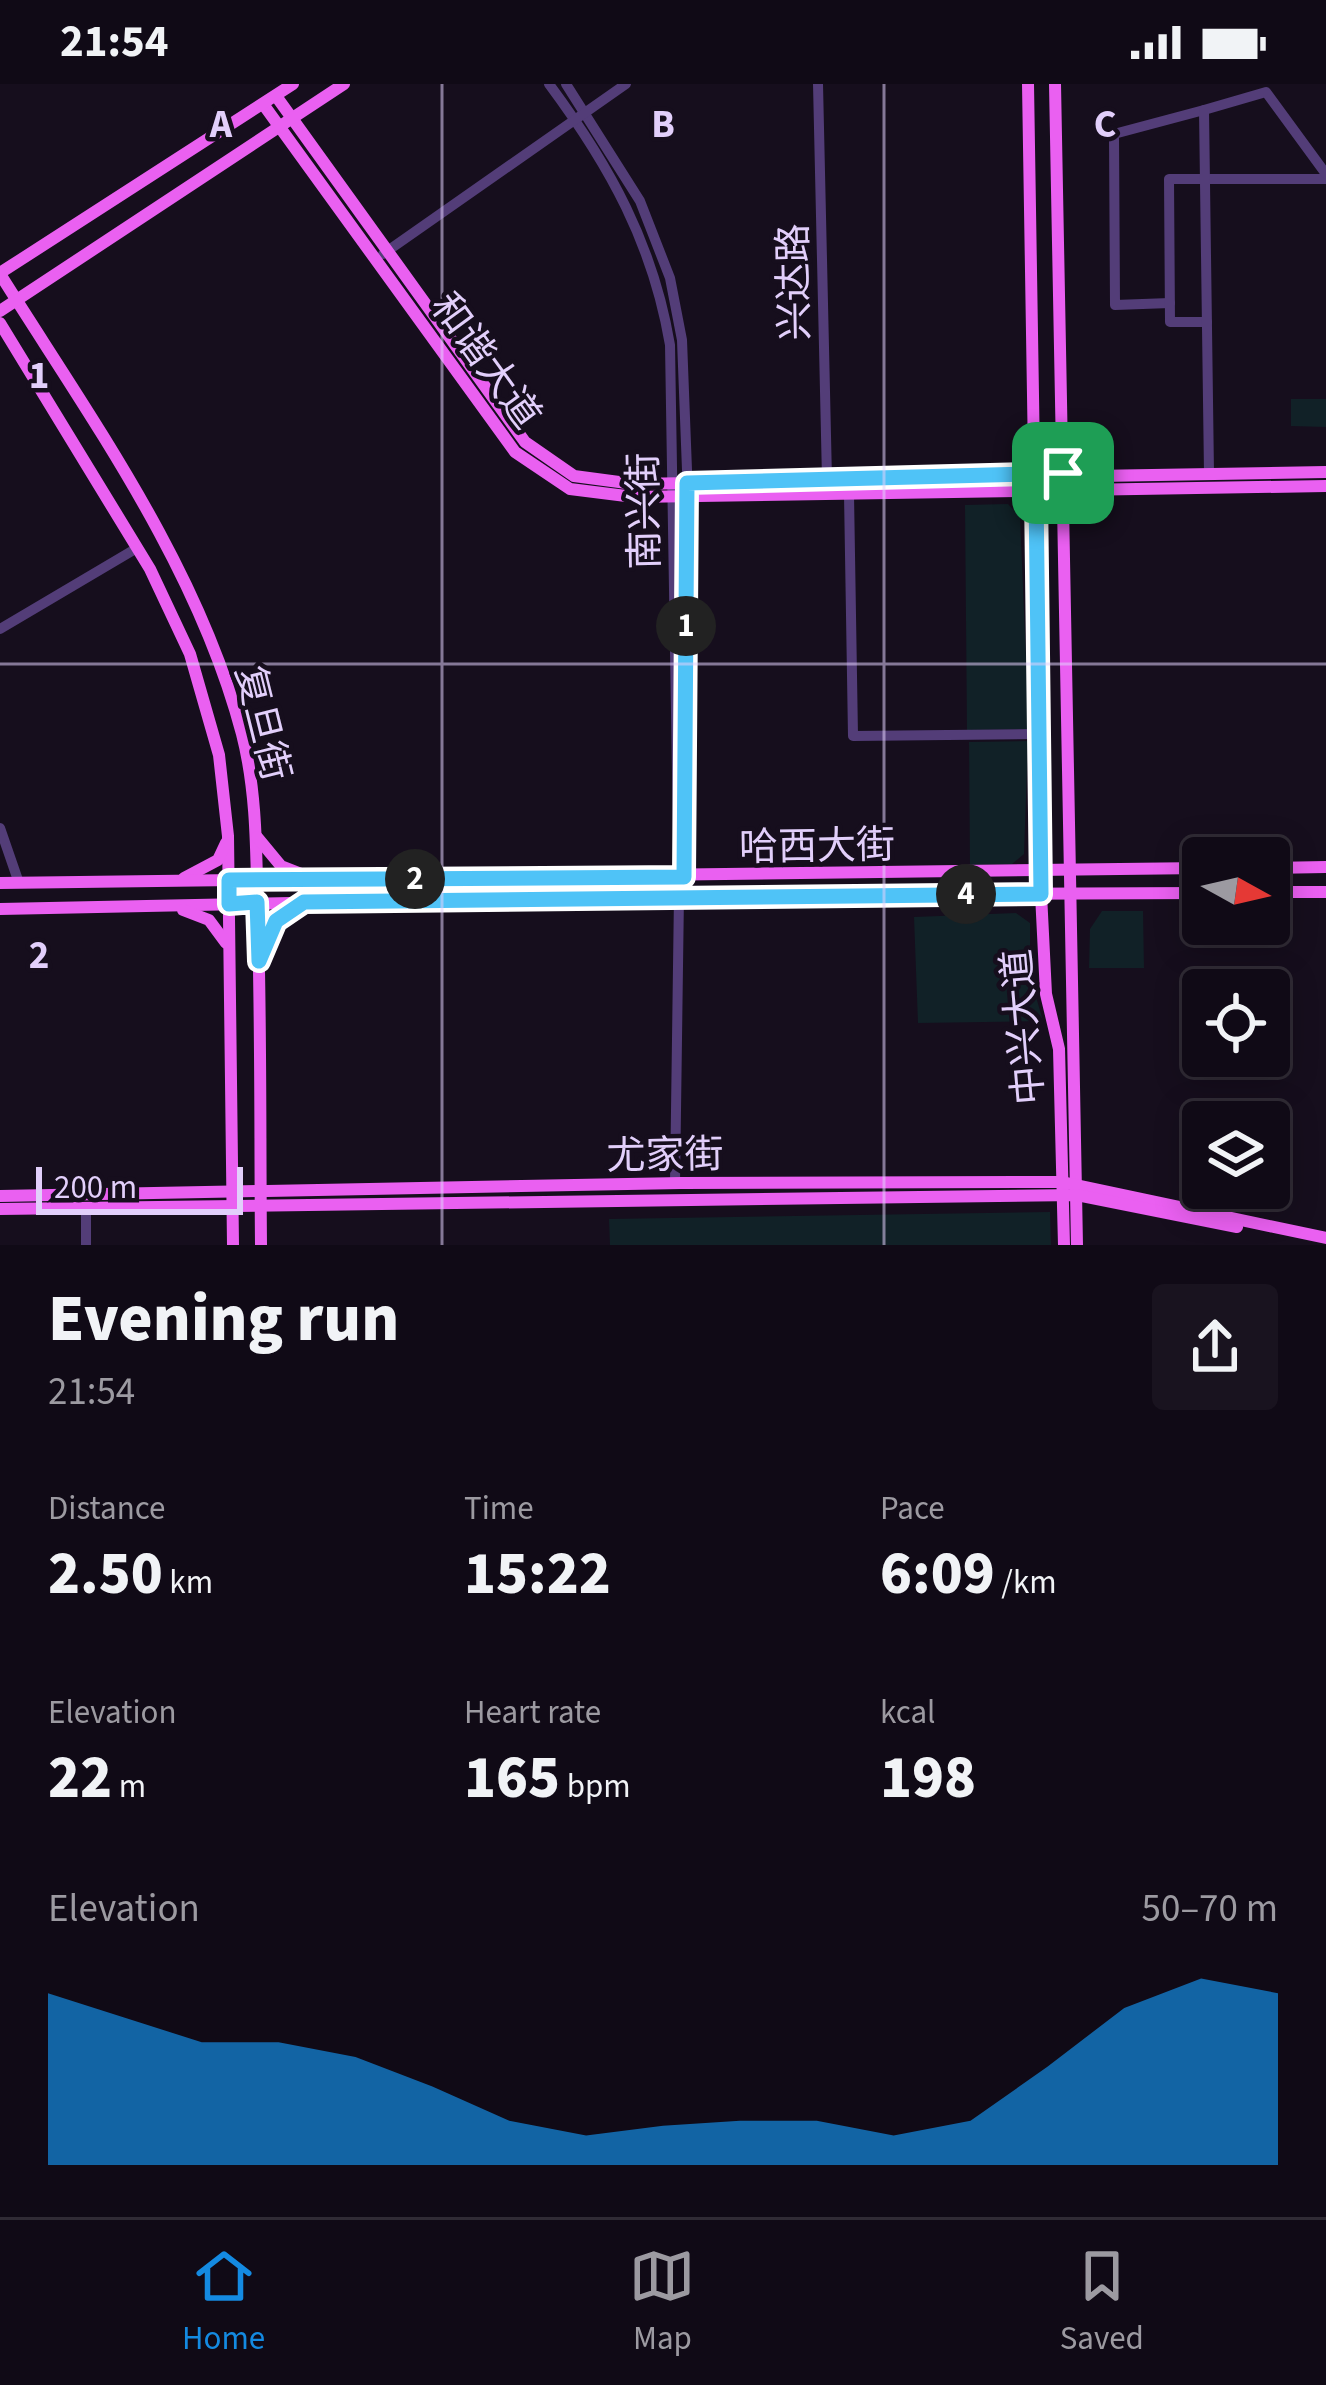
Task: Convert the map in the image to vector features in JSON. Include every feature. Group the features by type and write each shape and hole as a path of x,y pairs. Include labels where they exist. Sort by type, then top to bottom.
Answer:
{"main road":[{"path":"0,274 293,84"},
{"path":"0,311 344,84"},
{"name":"中兴大道","path":"1028,84 1041,894 1046,994 1059,1049 1077,1245"},
{"name":"中兴大道","path":"1055,84 1070,1190 1064,1245"},
{"name":"和谐大道","path":"276,96 286,124"},
{"name":"和谐大道","path":"263,104 286,124 380,251 515,452 535,470 584,493 827,479 1326,472"},
{"name":"复旦街","path":"0,274 180,569 205,623 242,735 257,880 261,1245"},
{"name":"复旦街","path":"0,323 137,548 190,655 219,755 228,836 233,1245"},
{"name":"和谐大道","path":"680,490 849,494 1326,486"},
{"path":"255,834 281,866 323,880"},
{"path":"173,881 218,860 228,836"},
{"path":"1290,868 1326,867"},
{"name":"哈西大街","path":"0,883 1182,868"},
{"path":"1290,892 1326,892"},
{"name":"哈西大街","path":"0,909 682,895 1182,893"},
{"path":"259,961 276,921 304,902"},
{"path":"170,906 209,920 223,935 229,954"},
{"name":"尤家街","path":"0,1210 233,1200 260,1190 678,1183 1070,1190 1326,1241"},
{"name":"尤家街","path":"0,1196 233,1200 260,1209 1070,1190"}],"street":[{"name":"南兴街","path":"549,84 579,113"},
{"name":"南兴街","path":"566,84 579,113 640,200 670,278 682,340 678,1183"},
{"path":"579,113 614,84"},
{"path":"380,251 626,84"},
{"name":"兴达路","path":"818,84 827,479"},
{"path":"1170,303 1115,304 1114,134 1204,110 1259,89 1266,92 1326,177"},
{"path":"1204,110 1209,473"},
{"path":"1207,322 1170,322 1169,178 1326,177"},
{"path":"849,494 853,736 1038,734"},
{"path":"0,629 137,548"},
{"path":"0,828 19,883"},
{"path":"86,1208 86,1245"}],"shaded area":[{"path":"1291,399 1326,399 1326,427 1291,426"},
{"path":"1008,504 1020,517 1029,729 967,730 965,505"},
{"path":"1028,741 1024,854 1012,864 970,865 969,742"},
{"path":"1102,911 1143,911 1144,968 1089,968 1090,929"},
{"path":"1016,913 1030,923 1030,976 1043,1021 918,1023 914,917"},
{"path":"1050,1212 1051,1245 610,1245 609,1219"}],"route":[{"path":"1063,473 1063,491 1036,492 1041,894 304,902 287,911 268,931 259,961 257,902 229,904 229,880 684,877 687,483 1063,473"}]}
